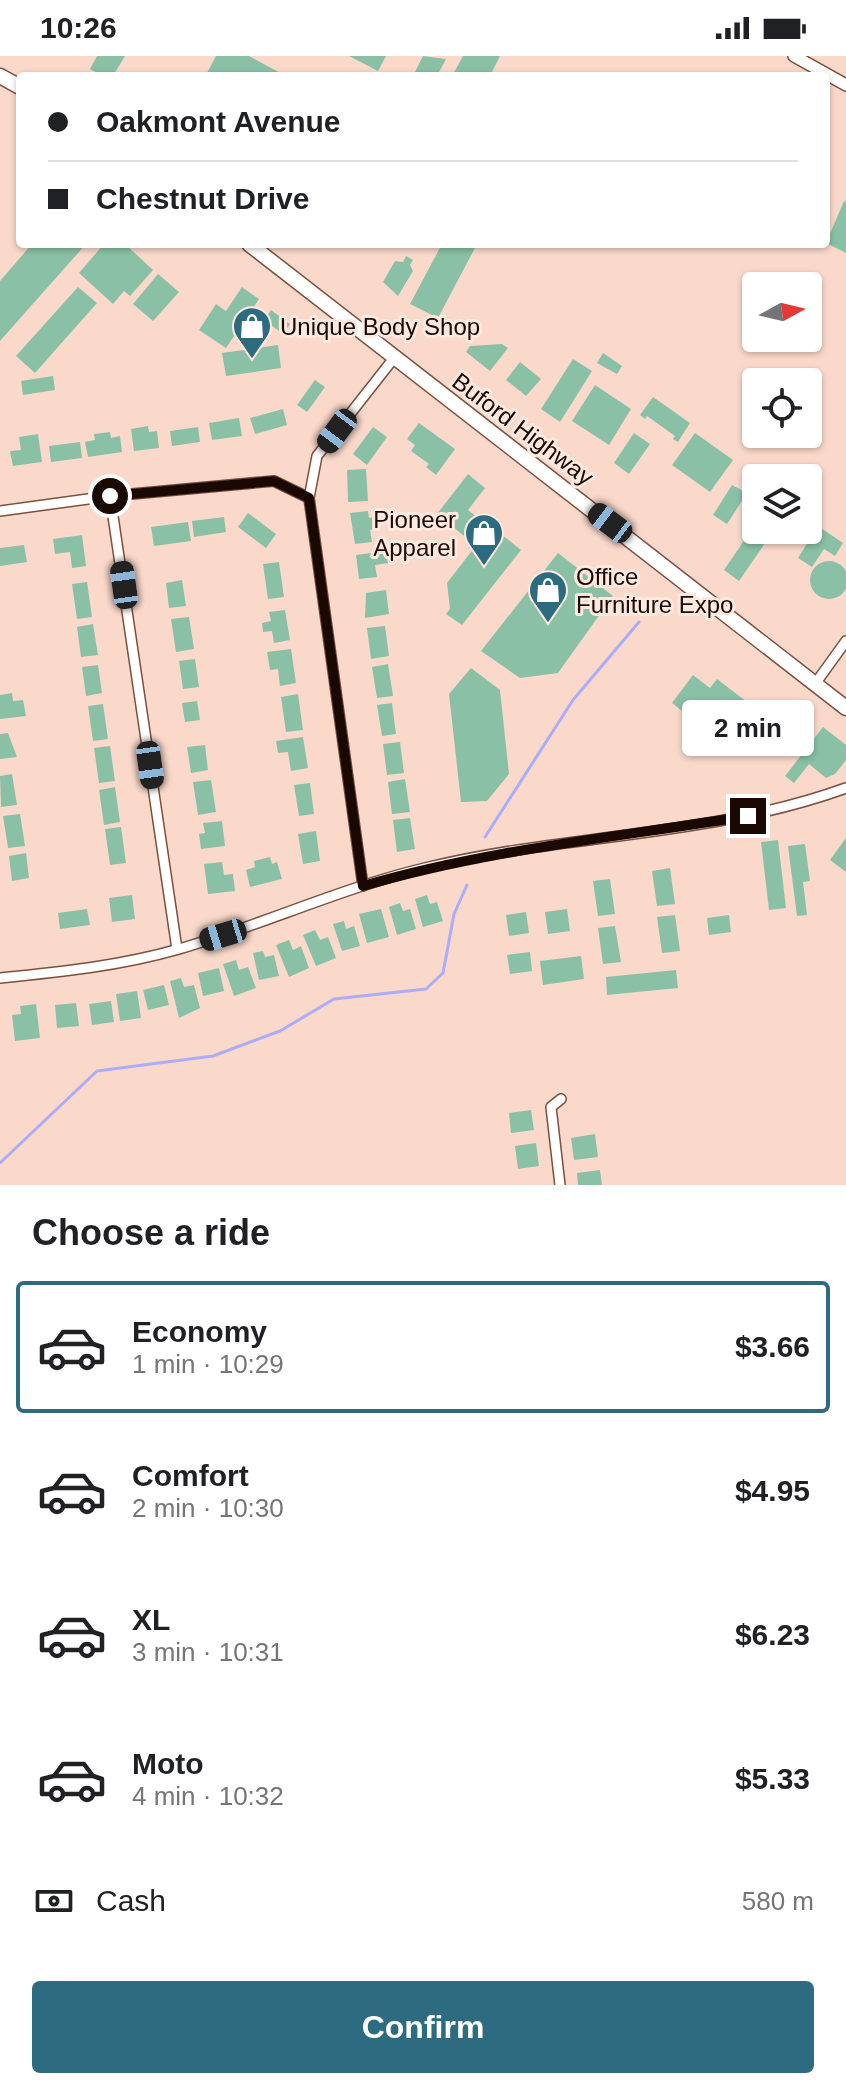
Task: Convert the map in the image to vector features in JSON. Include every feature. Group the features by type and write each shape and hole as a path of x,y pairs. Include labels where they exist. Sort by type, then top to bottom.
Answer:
{"main road":[{"name":"Buford Highway","path":"254,248 846,708"}],"street":[{"path":"794,56 823,72"},
{"path":"363,886 309,498 317,456 394,358"},
{"path":"0,511 110,496 274,481 309,498"},
{"path":"110,496 177,949"},
{"path":"815,684 846,641"},
{"path":"0,978 95,968 177,949 425,868 506,851 766,812 846,788"},
{"path":"560,1185 551,1107 561,1099"}],"building":[{"path":"97,56 125,56 115,72 90,69"},
{"path":"216,56 249,56 279,72 208,72"},
{"path":"349,56 386,56 378,71"},
{"path":"423,56 446,59 439,72 415,72"},
{"path":"463,56 500,56 492,72 454,72"},
{"path":"844,201 846,253 830,245 830,234"},
{"path":"29,248 82,248 0,341 0,281"},
{"path":"101,248 129,248 153,270 130,296 124,291 113,304 79,273"},
{"path":"440,248 475,248 438,318 410,304"},
{"path":"406,256 413,260 410,265 413,271 398,296 383,282 395,261 403,262"},
{"path":"158,274 179,292 153,321 133,304"},
{"path":"78,287 97,303 35,373 16,356"},
{"path":"242,287 259,299 226,348 199,330 216,304 226,311"},
{"path":"271,310 290,324 283,334 264,320"},
{"path":"502,344 508,348 490,371 466,352 470,346"},
{"name":"Unique Body Shop","path":"278,345 281,368 226,376 222,353"},
{"path":"603,353 622,366 617,374 597,363"},
{"path":"573,359 592,371 560,422 541,409"},
{"path":"520,362 541,379 526,396 506,380"},
{"path":"53,376 55,390 23,395 21,381"},
{"path":"315,380 325,387 307,412 297,405"},
{"path":"595,385 631,409 609,445 572,421"},
{"path":"653,397 690,423 678,442 673,439 675,436 647,416 645,419 640,415"},
{"path":"283,409 287,425 255,434 250,418"},
{"path":"239,418 242,436 212,440 209,423"},
{"path":"419,423 455,449 436,475 426,467 429,464 411,451 415,445 407,439"},
{"path":"148,426 149,432 157,431 159,448 134,451 131,429"},
{"path":"198,427 200,442 172,446 170,431"},
{"path":"373,427 387,437 367,465 353,454"},
{"path":"110,432 111,438 120,436 122,452 88,457 85,442 95,440 94,434"},
{"path":"634,433 650,444 629,474 614,463"},
{"path":"695,433 733,460 710,492 672,465"},
{"path":"38,434 42,462 13,466 10,451 21,450 19,437"},
{"path":"80,442 82,458 51,462 49,446"},
{"path":"366,469 368,501 348,502 347,470"},
{"path":"468,474 485,488 468,510 483,522 469,540 437,514"},
{"path":"732,485 742,490 742,501 727,524 713,515"},
{"path":"368,511 369,518 374,517 376,529 370,530 372,542 355,544 350,513"},
{"path":"248,513 276,534 266,548 238,527"},
{"path":"224,517 226,532 194,537 192,521"},
{"path":"188,522 191,541 154,546 151,527"},
{"name":"Pioneer Apparel","path":"491,526 521,550 462,625 446,614 450,609 447,583"},
{"path":"822,529 843,543 835,556 824,549 812,567 798,558 807,544 822,544"},
{"path":"82,535 86,566 72,568 70,552 55,554 53,539"},
{"path":"742,544 764,544 739,581 724,570"},
{"path":"24,545 27,562 0,566 0,548"},
{"path":"386,551 388,563 375,565 377,577 359,579 356,555"},
{"name":"Office Furniture Expo","path":"558,553 613,596 558,673 520,678 481,651"},
{"path":"279,562 284,597 268,599 263,564"},
{"path":"822,563 836,563 846,573 846,587 836,597 822,597 812,587 812,573"},
{"path":"182,580 186,606 169,608 166,583"},
{"path":"87,582 92,617 77,619 72,584"},
{"path":"386,590 389,614 365,618 366,593"},
{"path":"285,610 290,640 274,643 272,631 263,632 262,623 271,621 269,612"},
{"path":"189,617 194,649 176,652 171,619"},
{"path":"93,624 98,655 81,657 77,627"},
{"path":"385,626 389,656 371,659 367,628"},
{"path":"291,649 296,683 280,686 278,669 270,670 267,652"},
{"path":"195,659 199,687 183,689 179,661"},
{"path":"388,664 393,696 377,698 372,667"},
{"path":"98,665 102,693 86,696 82,667"},
{"path":"471,668 500,690 509,774 487,801 461,802 449,694"},
{"path":"693,675 710,688 717,679 751,705 724,744 672,703"},
{"path":"12,693 13,701 23,700 26,716 0,719 0,695"},
{"path":"298,694 303,730 286,732 281,697"},
{"path":"197,701 200,720 185,722 182,703"},
{"path":"392,703 396,734 382,736 377,705"},
{"path":"103,704 108,739 93,741 88,706"},
{"path":"795,704 806,712 791,731 781,722"},
{"path":"823,727 846,745 846,760 835,774 826,778 809,764 794,783 785,776"},
{"path":"8,733 17,757 0,759 0,734"},
{"path":"303,737 308,768 291,771 288,752 278,753 276,741"},
{"path":"400,742 404,773 387,775 383,744"},
{"path":"205,745 208,770 191,773 187,747"},
{"path":"110,746 115,781 99,783 94,748"},
{"path":"12,774 17,805 1,807 0,776"},
{"path":"405,779 410,812 392,814 388,782"},
{"path":"211,780 216,812 198,815 193,782"},
{"path":"310,783 314,814 299,816 294,785"},
{"path":"115,787 120,822 104,825 99,790"},
{"path":"20,814 25,846 8,848 3,816"},
{"path":"410,818 415,849 397,852 393,820"},
{"path":"222,821 225,846 201,849 199,834 205,833 203,823"},
{"path":"121,827 126,863 110,865 105,829"},
{"path":"316,831 320,861 303,864 298,834"},
{"path":"846,838 846,872 830,860"},
{"path":"778,840 786,908 769,910 761,842"},
{"path":"805,844 810,881 803,882 807,915 797,916 788,846"},
{"path":"26,853 29,878 12,881 9,856"},
{"path":"270,857 272,864 277,862 282,879 250,887 246,870 255,867 254,861"},
{"path":"222,862 224,875 233,874 235,891 208,894 204,864"},
{"path":"670,868 675,904 657,906 652,871"},
{"path":"610,879 615,914 598,916 593,881"},
{"path":"132,895 135,919 112,922 109,898"},
{"path":"427,895 430,904 437,902 443,921 423,927 415,899"},
{"path":"400,903 403,911 410,909 416,929 397,935 389,907"},
{"path":"87,909 90,925 60,929 58,913"},
{"path":"381,909 389,937 367,943 359,914"},
{"path":"567,909 570,931 548,934 545,912"},
{"path":"526,912 529,933 509,936 506,915"},
{"path":"675,915 680,951 662,953 657,917"},
{"path":"729,915 731,932 709,935 707,918"},
{"path":"344,921 346,929 354,926 360,946 342,951 333,924"},
{"path":"615,926 621,962 603,964 598,928"},
{"path":"315,930 320,940 328,937 336,958 316,966 303,935"},
{"path":"289,940 293,950 301,946 309,968 289,977 276,945"},
{"path":"263,951 265,957 274,955 279,976 259,980 253,953"},
{"path":"530,952 532,971 510,974 507,955"},
{"path":"581,956 584,979 543,985 540,961"},
{"path":"236,960 239,970 248,967 256,988 234,996 223,964"},
{"path":"219,968 224,991 203,996 198,973"},
{"path":"676,970 678,988 607,995 606,977"},
{"path":"181,978 184,987 194,985 200,1008 179,1018 170,981"},
{"path":"164,985 169,1005 148,1010 143,990"},
{"path":"137,991 141,1018 120,1021 116,994"},
{"path":"111,1001 114,1022 92,1025 89,1004"},
{"path":"76,1003 79,1026 57,1028 55,1005"},
{"path":"36,1004 40,1038 15,1041 12,1015 21,1014 20,1006"},
{"path":"531,1110 534,1130 511,1133 509,1113"},
{"path":"595,1134 598,1157 574,1160 571,1138"},
{"path":"536,1143 539,1166 518,1169 515,1146"},
{"path":"600,1170 602,1185 578,1185 577,1173"}],"waterway":[{"path":"485,837 573,700 639,622"},
{"path":"0,1163 97,1071 213,1056 280,1031 334,999 426,989 443,973 454,914 467,885"}],"place":[{"name":"Unique Body Shop","path":"252,360"},
{"name":"Pioneer Apparel","path":"484,567"},
{"name":"Office Furniture Expo","path":"548,624"}],"route":[{"path":"110,496 274,481 309,498 363,886 425,868 506,851 748,816"}]}
